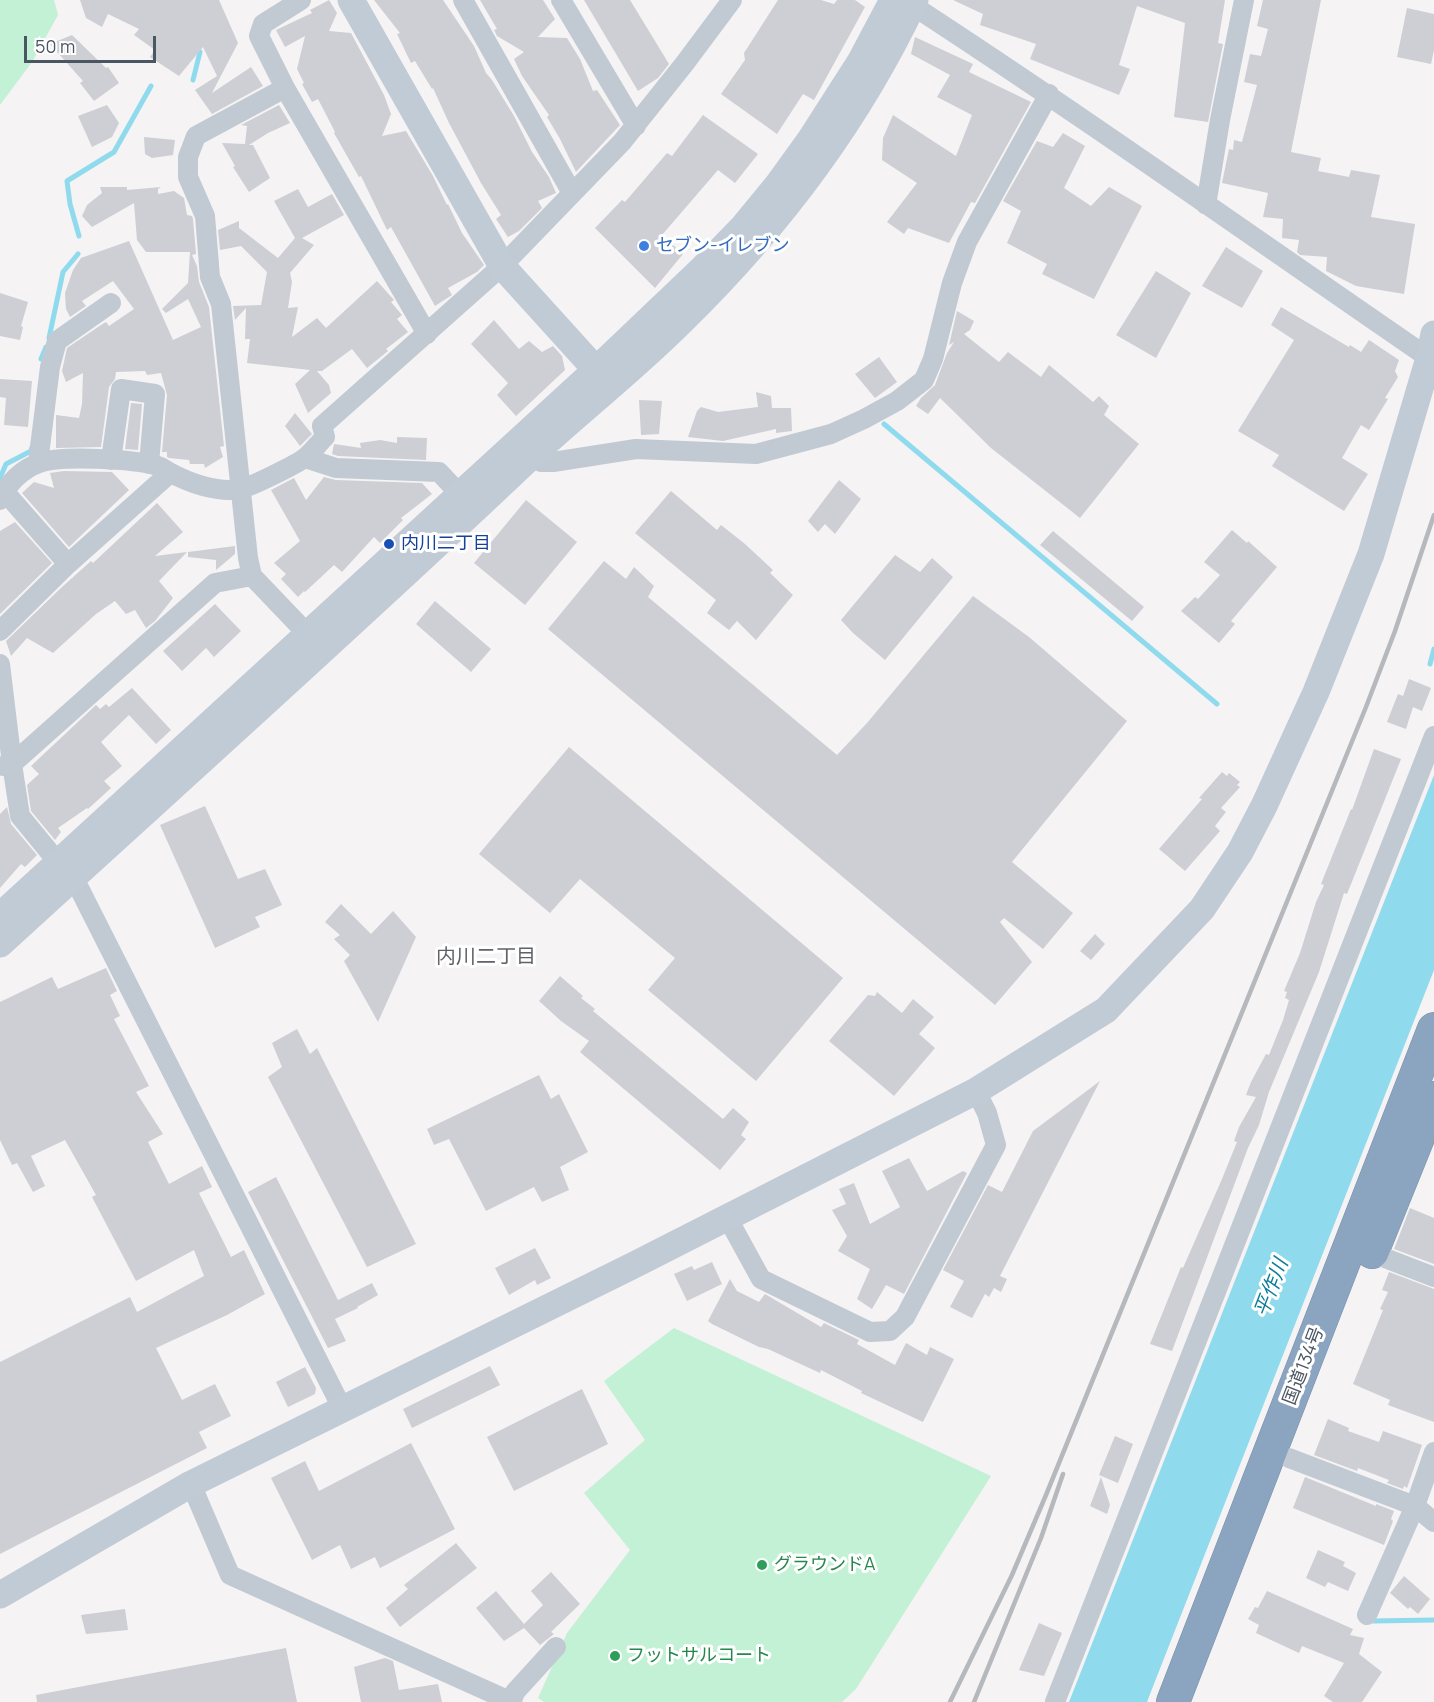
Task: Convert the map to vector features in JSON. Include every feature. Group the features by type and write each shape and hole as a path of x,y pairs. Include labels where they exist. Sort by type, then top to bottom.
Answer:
{"highway":[{"name":"国道134号","path":"1193,1702 1289,1458 1434,1029"},
{"name":"国道134号","path":"1173,1702 1361,1249 1434,1098"}],"street":[{"path":"301,0 263,24 259,36 285,88 427,334"},
{"path":"351,0 502,266 604,378"},
{"path":"463,0 572,193"},
{"path":"561,0 636,126"},
{"path":"68,564 2,495 22,471 50,460 111,460 161,466 170,473 213,489 241,489 305,458 325,437 322,426 502,266 622,142 686,63 732,0"},
{"path":"1206,205 1244,0"},
{"path":"0,944 65,870 604,378 679,324 730,273 786,207 826,152 876,75 904,1 1049,94 1206,205 1432,346 1367,564 1302,725 1264,806 1240,852 1202,909 1106,1010 976,1091 191,1484 0,1595"},
{"path":"285,88 196,136 188,157 188,177 205,216 210,277 221,304 252,576 315,642"},
{"path":"530,457 541,462 553,462 636,449 756,454 831,434 897,401 924,380 933,360 952,283 967,242 1049,94"},
{"path":"38,464 50,367 57,341 111,303"},
{"path":"467,502 530,457 604,378"},
{"path":"111,460 121,389 155,394 149,464"},
{"path":"305,458 336,468 439,472 467,502"},
{"path":"0,631 68,564 170,473"},
{"path":"6,765 216,583 252,576"},
{"path":"0,664 6,765 20,816 79,888 342,1408"},
{"path":"1055,1702 1434,736"},
{"path":"0,916 65,870"},
{"path":"727,1217 761,1279 870,1332 890,1331 905,1317 996,1145 987,1113 976,1091"},
{"path":"1361,1249 1434,1277"},
{"path":"1367,1615 1415,1506 1434,1452"},
{"path":"1289,1458 1415,1506 1434,1522"},
{"path":"191,1484 230,1575 512,1702 515,1692 556,1647"}],"green space":[{"path":"0,0 54,0 58,15 32,62 0,105"},
{"path":"674,1328 991,1476 856,1689 842,1702 544,1702 538,1698 567,1633 630,1550 584,1493 645,1440 604,1381"}],"water":[{"name":"平作川","path":"1434,775 1434,970 1147,1702 1069,1702"}],"building":[{"path":"80,0 219,0 238,43 212,93 251,67 263,86 212,114 195,90 217,76 203,47 179,76 150,57 155,50 134,35 139,29 108,14 102,27 86,18"},
{"path":"329,0 337,13 329,31 351,33 384,95 391,114 382,136 406,131 433,176 462,233 484,265 477,272 448,288 452,295 435,306 391,227 387,230 361,176 359,177 334,133 318,99 312,102 302,84 304,83 297,69 305,36 285,47 276,30 312,13 310,10"},
{"path":"374,0 443,0 474,46 486,73 514,116 556,193 538,201 542,208 519,231 508,237 496,219 501,215 481,183 433,88 415,61 411,63 397,34 400,33"},
{"path":"480,0 543,0 555,19 538,37 567,38 580,59 593,91 597,90 620,125 576,172 547,117 549,115 522,76 514,59 524,52 497,36 494,30 497,29"},
{"path":"584,0 630,0 669,64 658,78 638,91"},
{"path":"778,0 821,0 834,4 837,0 855,0 865,7 814,100 803,94 777,134 721,94 745,60 744,53"},
{"path":"953,0 1225,0 1218,43 1223,44 1208,122 1174,117 1185,23 1137,6 1119,65 1130,69 1119,95 1030,59 1036,44 980,25 983,14"},
{"path":"1263,0 1321,0 1291,152 1321,158 1318,171 1349,177 1351,170 1380,175 1371,217 1415,224 1404,294 1356,286 1326,271 1327,257 1300,255 1297,252 1299,240 1282,238 1283,219 1263,217 1268,193 1222,183 1229,149 1233,150 1234,140 1242,142 1257,85 1244,82 1250,54 1261,56 1268,29 1257,26"},
{"path":"1407,8 1434,14 1434,50 1431,64 1397,57"},
{"path":"72,35 106,68 108,67 119,83 94,101 80,83 83,81 50,44"},
{"path":"915,37 973,64 969,72 1031,102 975,203 971,202 949,243 908,228 904,234 887,222 917,183 882,160 883,138 893,115 956,156 972,115 937,97 950,75 911,54"},
{"path":"107,105 119,123 112,137 92,147 78,116"},
{"path":"279,105 290,123 249,145 253,145 270,178 249,192 233,167 235,166 222,143 245,144 247,126 241,125"},
{"path":"703,115 758,154 735,183 718,170 662,235 683,254 655,288 595,228 622,200 625,202 667,153 672,156"},
{"path":"1063,133 1085,146 1064,188 1091,206 1109,187 1142,206 1094,299 1042,274 1047,264 1007,243 1021,211 1003,201 1037,141 1053,147"},
{"path":"144,137 175,140 173,155 152,158 145,154"},
{"path":"100,187 127,187 127,190 161,187 158,189 158,194 174,191 184,198 187,215 192,216 196,254 192,255 209,307 224,446 220,447 223,457 205,468 204,464 190,464 189,460 169,458 167,452 162,452 167,395 161,373 147,375 145,371 116,372 115,379 109,387 101,447 56,448 56,415 79,418 82,404 83,373 66,382 62,371 67,348 106,322 109,326 134,309 113,281 82,301 86,306 70,317 66,309 65,293 73,270 81,258 129,241 173,340 201,327 188,299 166,313 162,309 188,283 190,252 146,252 137,240 134,203 92,227 82,216 87,205 102,193"},
{"path":"298,189 308,207 332,194 344,215 302,238 314,245 290,273 292,282 288,308 298,307 292,337 317,318 326,328 377,281 394,300 391,302 402,315 397,319 408,332 367,368 352,349 322,371 317,371 329,385 331,393 308,413 295,384 310,370 247,363 250,339 245,339 246,308 235,320 233,306 261,305 267,272 241,246 220,250 218,230 239,221 239,228 278,258 295,238 274,201"},
{"path":"1226,247 1263,271 1242,308 1202,286"},
{"path":"1156,271 1191,293 1156,358 1116,335"},
{"path":"0,293 28,302 21,326 23,327 20,340 0,336"},
{"path":"1281,307 1349,347 1350,345 1361,352 1369,340 1399,360 1395,371 1398,377 1385,398 1388,399 1369,430 1361,425 1342,458 1368,474 1344,511 1272,466 1279,455 1238,431 1294,340 1271,325"},
{"path":"957,311 974,321 970,330 964,334 999,362 1008,352 1041,377 1049,365 1093,402 1099,396 1109,406 1104,415 1139,444 1080,518 991,448 940,398 928,414 916,406 935,385 947,353 954,342 949,345"},
{"path":"494,320 519,349 529,341 542,352 553,346 562,356 565,370 516,416 497,395 508,383 471,344"},
{"path":"879,357 897,382 875,398 855,374"},
{"path":"0,379 32,381 28,427 4,425 6,398 0,397"},
{"path":"756,392 771,396 772,408 791,408 792,431 776,433 776,429 723,441 688,437 697,411 701,407 718,412 758,407"},
{"path":"639,400 662,401 659,434 641,435"},
{"path":"131,403 142,404 138,450 125,449"},
{"path":"295,413 312,434 300,446 285,426"},
{"path":"397,437 427,438 426,460 332,454 334,444 361,448 360,443 380,440 397,443"},
{"path":"112,472 129,490 69,547 22,493 34,482 54,488 50,473"},
{"path":"324,477 336,480 422,483 432,494 401,518 403,520 380,543 374,537 342,572 334,565 298,597 281,579 286,574 274,563 300,541 271,490 294,478 306,500"},
{"path":"839,480 861,499 835,534 825,524 818,532 808,521"},
{"path":"671,491 717,530 721,525 745,544 773,570 770,573 793,595 756,640 737,621 729,630 707,613 716,600 635,533"},
{"path":"526,500 577,542 525,605 474,563"},
{"path":"157,503 183,532 155,556 187,552 159,581 173,598 155,621 146,628 135,610 126,614 115,601 96,614 53,653 27,638 11,656 6,641 62,587 91,561 93,563"},
{"path":"15,522 52,563 0,614 0,531"},
{"path":"1232,530 1277,567 1231,621 1235,624 1219,643 1181,611 1195,597 1198,599 1220,575 1204,562"},
{"path":"1053,531 1144,607 1132,621 1040,545"},
{"path":"235,546 235,554 216,570 216,560 188,557 188,552"},
{"path":"895,555 920,572 932,558 953,577 885,660 841,620"},
{"path":"604,561 626,579 634,567 654,586 648,597 837,755 867,723 973,596 1029,637 1127,721 1012,862 1073,913 1043,949 1004,918 1000,922 1032,962 995,1005 548,629"},
{"path":"435,601 491,649 471,672 416,624"},
{"path":"215,604 241,631 214,657 206,648 182,671 163,651"},
{"path":"1409,679 1431,688 1422,711 1413,707 1406,729 1387,722 1398,694 1403,696"},
{"path":"132,688 171,730 156,744 129,715 101,742 122,766 104,781 111,788 88,809 58,828 61,832 55,840 31,811 27,785 39,774 31,766 96,705 100,709 106,704 109,707"},
{"path":"569,747 843,978 756,1081 648,990 675,958 580,879 550,913 479,854"},
{"path":"1374,749 1401,759 1347,894 1344,893 1319,972 1269,1092 1259,1125 1248,1148 1172,1351 1150,1344 1181,1267 1183,1268 1222,1179 1237,1142 1234,1141 1239,1127 1256,1097 1246,1095 1266,1054 1269,1055 1283,1020 1289,1000 1285,998 1287,992 1284,991 1324,885 1321,884 1352,810"},
{"path":"1222,772 1227,776 1229,773 1240,782 1237,785 1240,787 1221,808 1226,812 1215,826 1220,831 1185,871 1159,849"},
{"path":"205,806 238,879 265,869 282,905 255,917 260,927 215,948 160,825"},
{"path":"7,807 11,824 37,855 25,867 21,864 0,888 0,814"},
{"path":"341,904 371,934 393,911 416,937 378,1022 344,961 350,955 334,939 340,935 325,922"},
{"path":"1095,934 1105,944 1091,960 1080,951"},
{"path":"106,968 117,991 110,995 120,1016 114,1019 149,1086 136,1092 163,1134 148,1142 169,1184 202,1166 212,1187 199,1193 231,1257 244,1250 265,1294 227,1315 156,1348 182,1400 215,1384 231,1416 199,1432 207,1448 0,1554 0,1362 130,1297 137,1312 204,1276 194,1250 136,1281 92,1197 96,1195 65,1140 31,1156 45,1186 33,1192 17,1163 12,1165 0,1140 0,1002 52,977 58,989"},
{"path":"560,976 583,996 581,998 595,1009 593,1011 723,1119 733,1108 749,1122 741,1135 746,1139 720,1170 580,1052 589,1041 561,1021 539,1001"},
{"path":"877,992 902,1013 913,999 934,1017 919,1034 935,1048 894,1096 829,1041 868,995 875,996"},
{"path":"297,1029 310,1054 317,1048 416,1244 367,1267 268,1077 282,1067 272,1043"},
{"path":"539,1075 551,1099 559,1094 588,1152 560,1167 569,1190 542,1202 534,1187 486,1211 449,1139 434,1145 427,1129"},
{"path":"1100,1081 1000,1276 1007,1279 1001,1292 994,1288 989,1297 985,1294 972,1318 950,1307 964,1281 943,1270 988,1185 1002,1192 1033,1131"},
{"path":"909,1158 927,1191 963,1171 967,1173 904,1294 886,1285 872,1309 857,1299 870,1269 838,1251 847,1236 832,1210 846,1204 839,1189 854,1183 870,1224 900,1207 882,1171"},
{"path":"276,1177 338,1300 372,1283 378,1295 335,1319 346,1341 328,1348 248,1192"},
{"path":"1410,1208 1434,1218 1434,1264 1394,1249"},
{"path":"535,1248 551,1278 537,1285 535,1280 509,1295 495,1268"},
{"path":"712,1262 722,1284 687,1301 674,1274 692,1266 694,1270"},
{"path":"1389,1272 1434,1289 1434,1422 1388,1405 1390,1400 1353,1384 1383,1310 1380,1309 1388,1292 1382,1290"},
{"path":"730,1279 737,1291 759,1302 765,1294 821,1327 824,1323 859,1340 857,1344 895,1365 906,1343 927,1355 930,1347 954,1359 923,1422 861,1393 862,1391 821,1370 820,1373 712,1324 708,1321"},
{"path":"490,1366 500,1385 412,1428 403,1409"},
{"path":"305,1367 316,1388 315,1394 288,1407 276,1382"},
{"path":"582,1389 608,1444 514,1491 487,1437"},
{"path":"1328,1419 1349,1428 1348,1431 1379,1442 1383,1431 1422,1445 1407,1488 1404,1486 1403,1489 1387,1483 1389,1480 1358,1468 1357,1471 1314,1455"},
{"path":"1115,1436 1133,1444 1118,1483 1099,1475"},
{"path":"411,1443 455,1529 380,1568 375,1557 351,1569 340,1545 312,1560 271,1478 305,1461 319,1491"},
{"path":"1101,1477 1110,1505 1107,1514 1090,1506"},
{"path":"1305,1477 1394,1511 1391,1519 1393,1521 1384,1545 1293,1508"},
{"path":"456,1543 477,1568 400,1627 386,1608 408,1589 404,1585"},
{"path":"1318,1550 1345,1562 1343,1566 1356,1573 1348,1591 1328,1582 1325,1587 1306,1578"},
{"path":"551,1572 580,1604 551,1632 554,1634 540,1645 524,1628 504,1641 476,1608 496,1591 524,1624 543,1605 531,1591"},
{"path":"1404,1576 1430,1599 1418,1614 1410,1607 1408,1609 1390,1593"},
{"path":"1267,1591 1353,1629 1350,1635 1364,1638 1359,1654 1382,1672 1362,1702 1333,1702 1324,1696 1344,1663 1302,1646 1299,1653 1256,1633 1259,1625 1248,1619 1255,1607 1258,1608"},
{"path":"125,1609 128,1630 86,1634 81,1615"},
{"path":"1039,1623 1062,1633 1044,1676 1019,1670"},
{"path":"286,1648 297,1702 37,1702 36,1695"},
{"path":"385,1658 393,1661 399,1690 438,1684 442,1702 361,1702 354,1667"}],"waterway":[{"path":"193,80 200,52 194,47"},
{"path":"79,236 70,204 67,181 114,152 151,86"},
{"path":"49,338 63,272 78,254"},
{"path":"41,359 46,347"},
{"path":"884,424 1217,704"},
{"path":"0,478 6,464 31,451 32,447"},
{"path":"1430,664 1434,649"},
{"path":"1373,1621 1434,1620"}],"railway":[{"path":"950,1702 1012,1575 1046,1495 1366,707 1395,631 1434,515"},
{"path":"974,1702 1041,1538 1063,1474"}],"place":[{"name":"セブン-イレブン","path":"644,246"},
{"name":"内川二丁目","path":"389,544"},
{"name":"グラウンドA","path":"762,1565"},
{"name":"フットサルコート","path":"615,1656"}],"district":[{"name":"内川二丁目","path":"486,957"}]}
